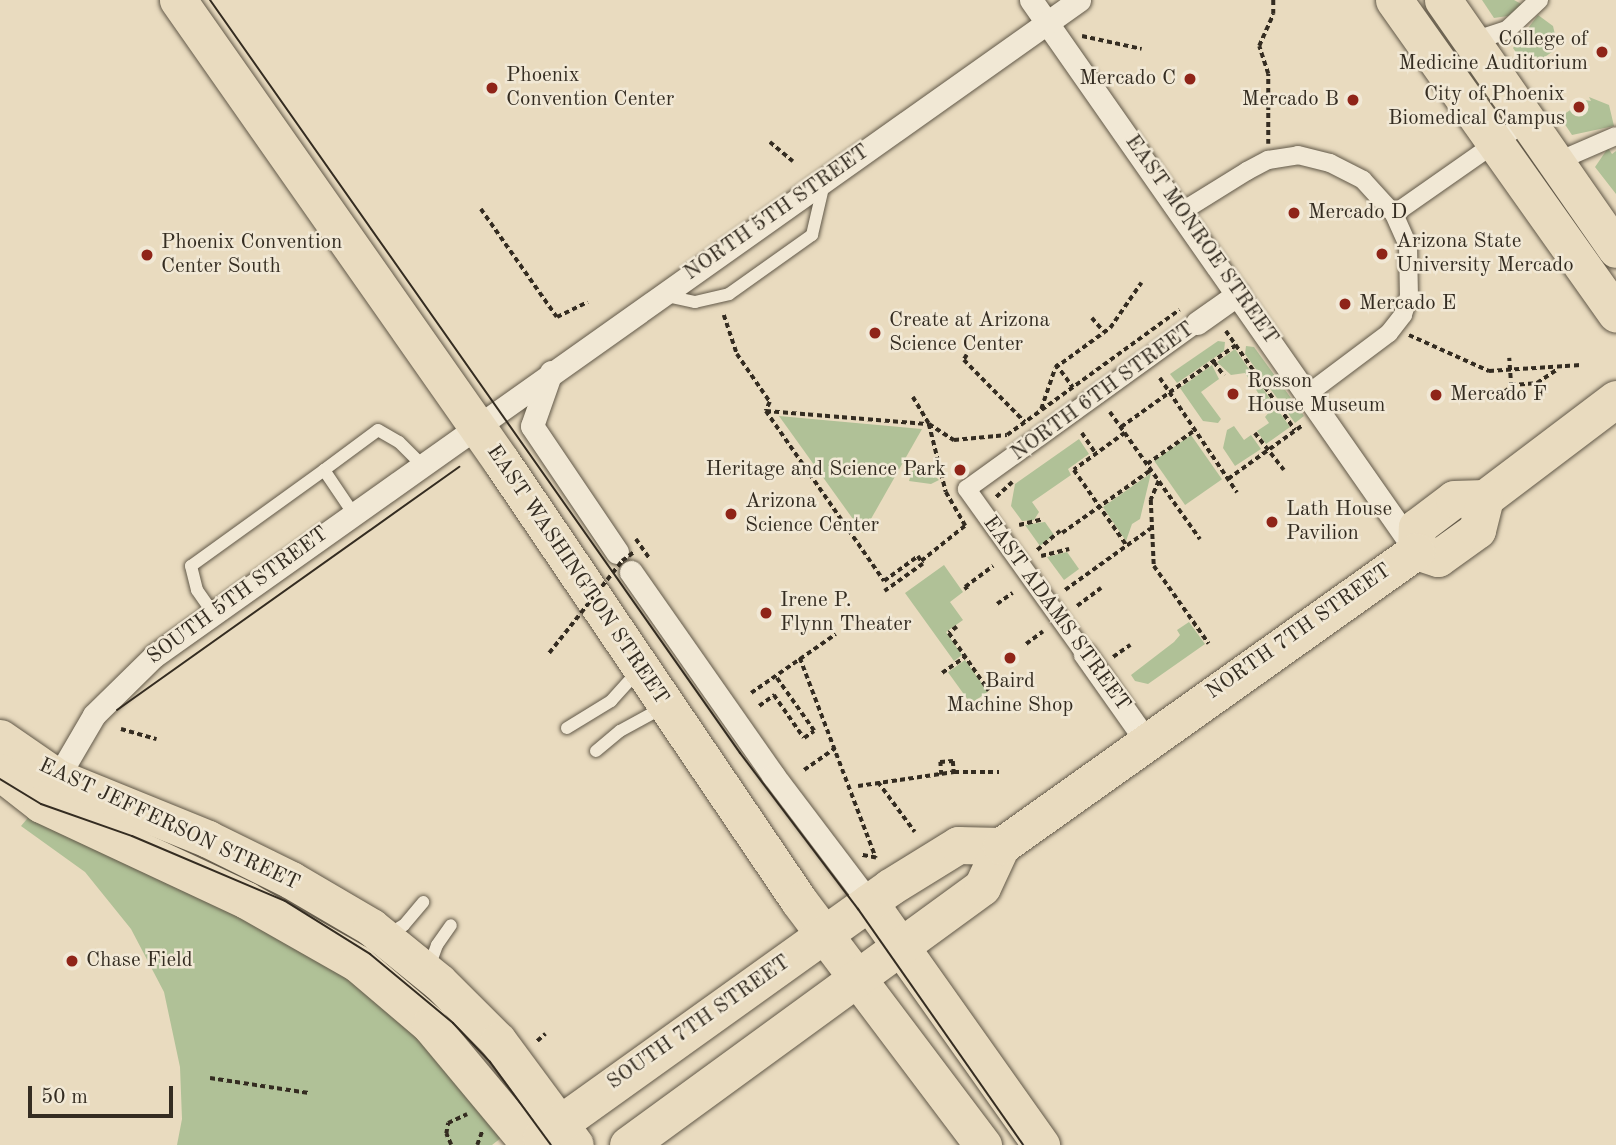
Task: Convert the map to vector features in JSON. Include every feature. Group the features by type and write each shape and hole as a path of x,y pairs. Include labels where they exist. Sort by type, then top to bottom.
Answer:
{"main road":[{"name":"EAST WASHINGTON STREET","path":"178,0 476,426 640,669 825,933 983,1145"},
{"path":"1394,0 1616,313"},
{"path":"1443,0 1616,249"},
{"path":"1437,62 1472,41"},
{"path":"1416,551 1416,527 1454,499 1485,498 1616,399"},
{"name":"NORTH 7TH STREET","path":"1145,739 1416,551"},
{"name":"EAST JEFFERSON STREET","path":"0,738 50,791 357,963 430,1025 530,1145"},
{"path":"628,1145 982,887 1001,846 1145,739"},
{"name":"EAST JEFFERSON STREET","path":"0,772 50,791 208,839 290,880 382,936 427,972 498,1041 567,1134"},
{"path":"869,902 958,845 1001,846"},
{"name":"EAST WASHINGTON STREET","path":"869,902 1041,1145"},
{"name":"SOUTH 7TH STREET","path":"530,1145 567,1134 825,933 869,902"}],"street":[{"name":"EAST MONROE STREET","path":"1031,0 1309,393 1416,551"},
{"name":"NORTH 5TH STREET","path":"476,426 1079,0"},
{"path":"1472,41 1507,30 1539,0"},
{"path":"1394,215 1527,121"},
{"path":"1556,162 1616,136"},
{"path":"1181,212 1268,160 1298,155 1331,163 1363,180 1394,215 1408,245 1409,296 1394,328 1309,393"},
{"name":"NORTH 6TH STREET","path":"967,489 1190,315 1238,294"},
{"name":"EAST WASHINGTON STREET","path":"551,373 532,426 627,559 773,775 869,902"},
{"name":"SOUTH 5TH STREET","path":"50,791 106,699 154,656 476,426"},
{"name":"EAST ADAMS STREET","path":"967,489 1145,739"}],"lane":[{"path":"661,295 695,302 729,294 812,235 825,179"},
{"path":"213,613 197,590 191,566 378,430 399,442 422,465"},
{"path":"324,470 354,513"},
{"path":"566,729 611,701 640,669"},
{"path":"596,751 631,724 666,706"},
{"path":"382,936 404,925 422,902"},
{"path":"427,972 437,945 452,925"}],"path":[{"path":"1268,160 1268,74 1259,46 1273,14 1273,0"},
{"path":"1089,37 1142,48"},
{"path":"770,142 793,161"},
{"path":"481,209 557,317 589,302"},
{"path":"1041,410 1057,365 1104,332 1141,283"},
{"path":"724,315 737,354 770,402 766,411"},
{"path":"766,411 929,424 954,440 1007,435 1073,387 1190,315"},
{"path":"1092,318 1104,332"},
{"path":"1394,328 1489,371 1581,365"},
{"path":"1226,331 1296,430"},
{"path":"1121,427 1236,345"},
{"path":"967,355 964,360 1025,422"},
{"path":"1509,358 1511,385"},
{"path":"1214,362 1224,376"},
{"path":"1057,365 1073,387"},
{"path":"1504,392 1511,385 1537,383 1559,368"},
{"path":"1160,378 1237,492"},
{"path":"913,397 929,424 946,492 966,526 921,561"},
{"path":"766,411 884,581 918,556 923,564 885,591"},
{"path":"1110,412 1200,539"},
{"path":"1228,479 1309,420"},
{"path":"1147,464 1195,430"},
{"path":"1082,433 1096,454"},
{"path":"1125,433 1074,470 1127,546"},
{"path":"1255,433 1266,451 1284,470"},
{"path":"1037,550 1151,470"},
{"path":"1159,481 1151,500 1150,529 1154,566 1209,644"},
{"path":"1019,524 1043,519"},
{"path":"1065,590 1150,529"},
{"path":"1041,556 1069,550"},
{"path":"549,653 627,559"},
{"path":"967,590 965,587 993,566"},
{"path":"1077,606 1101,588"},
{"path":"997,604 1012,593"},
{"path":"957,627 949,633 989,691"},
{"path":"1026,644 1043,631"},
{"path":"751,694 836,634"},
{"path":"1113,657 1130,645"},
{"path":"942,673 965,657"},
{"path":"800,659 876,858 863,853"},
{"path":"759,706 774,695 804,738 814,731 775,676"},
{"path":"121,729 157,739"},
{"path":"804,770 834,749"},
{"path":"941,775 940,762 953,761 954,772"},
{"path":"858,786 954,772 999,772"},
{"path":"878,782 915,832"},
{"path":"537,1041 545,1034"},
{"path":"210,1078 309,1093"},
{"path":"452,1145 446,1134 452,1118 466,1114 476,1118"},
{"path":"477,1145 482,1134 480,1122"}],"green space":[{"path":"1482,0 1514,0 1523,5 1508,16 1494,18"},
{"path":"1538,15 1553,26 1557,43 1555,49 1549,48 1552,52 1527,69 1513,48"},
{"path":"1589,97 1609,105 1614,126 1572,135 1560,117 1585,100 1591,101"},
{"path":"1608,148 1612,154 1616,151 1616,194 1595,167"},
{"path":"1218,341 1225,342 1224,351 1177,383 1170,374"},
{"path":"1246,346 1254,347 1304,416 1295,423 1245,354"},
{"path":"1235,349 1290,427 1266,444 1257,431 1269,423 1265,417 1270,411 1245,373 1231,375 1217,362"},
{"path":"1212,365 1219,379 1201,392 1221,419 1218,423 1203,421 1180,388"},
{"path":"779,416 922,429 863,533"},
{"path":"1234,426 1244,440 1251,435 1261,449 1235,466 1223,448 1227,430"},
{"path":"1191,435 1222,479 1185,505 1154,461"},
{"path":"1079,439 1089,454 1068,469 1071,475 1032,502 1039,512 1034,520 1022,521 1011,506 1015,484"},
{"path":"925,466 939,480 931,484 909,481 912,471"},
{"path":"1151,473 1140,519 1132,524 1126,541 1103,507"},
{"path":"1045,522 1054,535 1040,546 1025,525"},
{"path":"1067,552 1079,569 1064,580 1047,557"},
{"path":"944,565 963,592 950,602 963,620 946,632 962,655 954,661 905,593"},
{"path":"1189,622 1205,644 1148,684 1135,681 1131,675 1174,642 1180,635 1177,630"},
{"path":"965,660 988,692 971,704 948,672"},
{"path":"32,813 244,909 423,1030 501,1138 492,1145 177,1145 182,1119 180,1067 164,992 131,929 85,872 21,826"}],"tram line":[{"path":"210,0 740,753 858,909 1023,1145"},
{"path":"117,710 459,467"},
{"path":"0,779 41,804 132,836 285,901 370,954 453,1023 490,1062 551,1145"}],"place":[{"name":"College of Medicine Auditorium","path":"1602,52"},
{"name":"Mercado C","path":"1190,79"},
{"name":"Phoenix Convention Center","path":"492,88"},
{"name":"Mercado B","path":"1353,100"},
{"name":"City of Phoenix Biomedical Campus","path":"1579,107"},
{"name":"Mercado D","path":"1294,213"},
{"name":"Arizona State University Mercado","path":"1382,254"},
{"name":"Phoenix Convention Center South","path":"147,255"},
{"name":"Mercado E","path":"1345,304"},
{"name":"Create at Arizona Science Center","path":"875,333"},
{"name":"Rosson House Museum","path":"1233,394"},
{"name":"Mercado F","path":"1436,395"},
{"name":"Heritage and Science Park","path":"960,470"},
{"name":"Arizona Science Center","path":"731,514"},
{"name":"Lath House Pavilion","path":"1272,522"},
{"name":"Irene P. Flynn Theater","path":"766,613"},
{"name":"Baird Machine Shop","path":"1010,658"},
{"name":"Chase Field","path":"72,961"}]}
